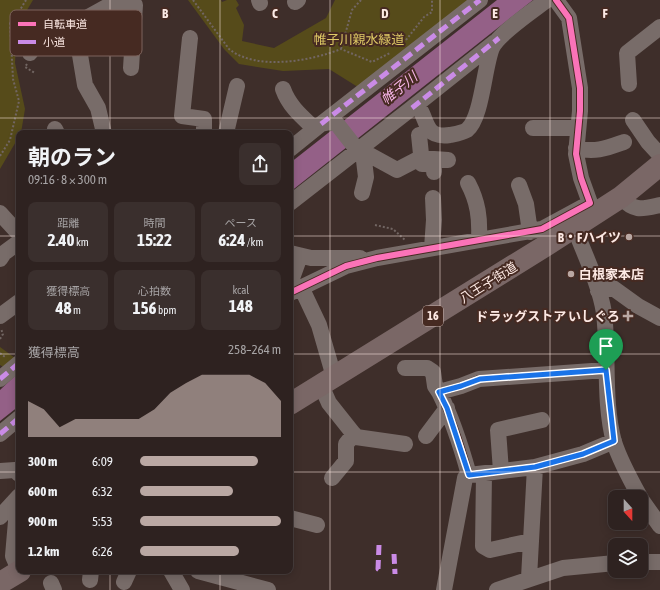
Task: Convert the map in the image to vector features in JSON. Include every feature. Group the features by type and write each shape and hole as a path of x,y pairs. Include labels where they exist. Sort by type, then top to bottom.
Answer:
{"highway":[{"name":"八王子街道","path":"293,402 327,381 541,235 574,226 621,197 660,164"},
{"path":"0,583 16,573"}],"street":[{"path":"293,147 480,0"},
{"path":"293,201 547,0"},
{"path":"556,0 569,18"},
{"path":"404,444 356,437 329,403 319,325 296,290 346,266 377,258 479,239 541,235 590,204 581,178 576,148 580,88 569,18 572,0"},
{"path":"100,10 110,4 135,5 135,10"},
{"path":"628,84 627,53 660,27"},
{"path":"190,38 182,116 204,119 204,130"},
{"path":"412,108 419,108 429,129 436,135 457,134 468,129 474,120 478,107 492,48 499,38"},
{"path":"28,60 30,56"},
{"path":"80,56 85,85 98,108 103,130"},
{"path":"130,68 131,56"},
{"path":"227,130 237,86"},
{"path":"283,88 287,100 312,131"},
{"path":"289,111 291,117 312,131"},
{"path":"633,120 648,142 660,155"},
{"path":"312,131 337,124 359,149 397,170 420,158 448,160"},
{"path":"533,128 578,128"},
{"path":"419,135 420,158 422,164 428,164 434,169 434,172"},
{"path":"576,148 591,151 602,150 624,142"},
{"path":"359,149 366,177 362,194"},
{"path":"468,183 476,199 480,220 479,239"},
{"path":"519,185 526,204 541,235"},
{"path":"621,197 627,204 640,209 660,205"},
{"path":"432,248 434,220 433,198"},
{"path":"0,213 16,231"},
{"path":"574,226 598,291 604,313 606,370 614,441 625,470 636,490"},
{"path":"1,254 16,244"},
{"path":"293,268 295,254 311,258 377,258"},
{"path":"598,291 613,288 638,306 660,318"},
{"path":"0,326 16,306"},
{"path":"0,379 16,366"},
{"path":"405,368 427,368 433,372 435,386 447,408 477,475 483,546 490,550 531,541"},
{"path":"439,392 480,379 606,370"},
{"path":"426,436 447,408"},
{"path":"501,471 498,430 542,420"},
{"path":"0,434 16,421"},
{"path":"332,478 346,461 346,444 354,434"},
{"path":"444,590 465,478 501,471 535,467 583,454 614,441"},
{"path":"532,584 531,541 535,467"},
{"path":"0,471 16,471"},
{"path":"0,518 16,500"},
{"path":"648,508 660,526"},
{"path":"293,519 317,525"},
{"path":"16,526 13,556 16,562"},
{"path":"648,562 660,562"},
{"path":"504,588 532,584 563,568 608,564"},
{"path":"173,574 182,590"},
{"path":"223,574 248,577 268,590"}],"path":[{"path":"20,10 26,0"},
{"path":"193,0 229,49 242,57 264,61 291,61 331,53 341,49 372,62 395,50"},
{"path":"341,49 352,10 361,0"},
{"path":"404,42 424,18 432,12 432,0"},
{"path":"0,156 10,140 18,101 13,79 12,56"},
{"path":"28,60 35,73"},
{"path":"375,225 393,228"}],"green space":[{"path":"0,0 33,0 27,10 10,10 10,56 15,56 15,63 25,109 22,130 16,130 16,142 0,169"},
{"name":"帷子川親水緑道","path":"188,0 221,0 222,2 227,0 236,0 239,5 236,8 244,25 242,41 274,48 326,18 335,0 471,0 361,89 329,69 283,71 239,64 224,49"},
{"path":"0,347 15,358 5,368 0,365"}],"water":[{"name":"帷子川","path":"497,0 533,0 293,190 293,161"},
{"path":"16,375 16,408 0,421 0,390"}],"marked path":[{"path":"321,124 480,0"},
{"path":"412,108 499,38"},
{"path":"0,379 16,366"},
{"path":"0,434 16,421"},
{"path":"379,545 378,569 382,572"},
{"path":"394,554 395,574"}],"cycle path":[{"path":"293,292 346,266 377,258 542,229 590,203 581,178 576,154 580,111 580,88 569,18 556,0"},
{"path":"606,370 479,379 439,392 456,432 469,475 535,467 583,454 614,441"}],"place":[{"name":"B・Fハイツ","path":"629,237"},
{"name":"白根家本店","path":"571,274"},
{"name":"ドラッグストア いしぐろ","path":"628,316"}],"route":[{"path":"606,370 614,441 583,454 535,467 469,475 463,452 447,408 439,392 480,379 606,370"}]}
